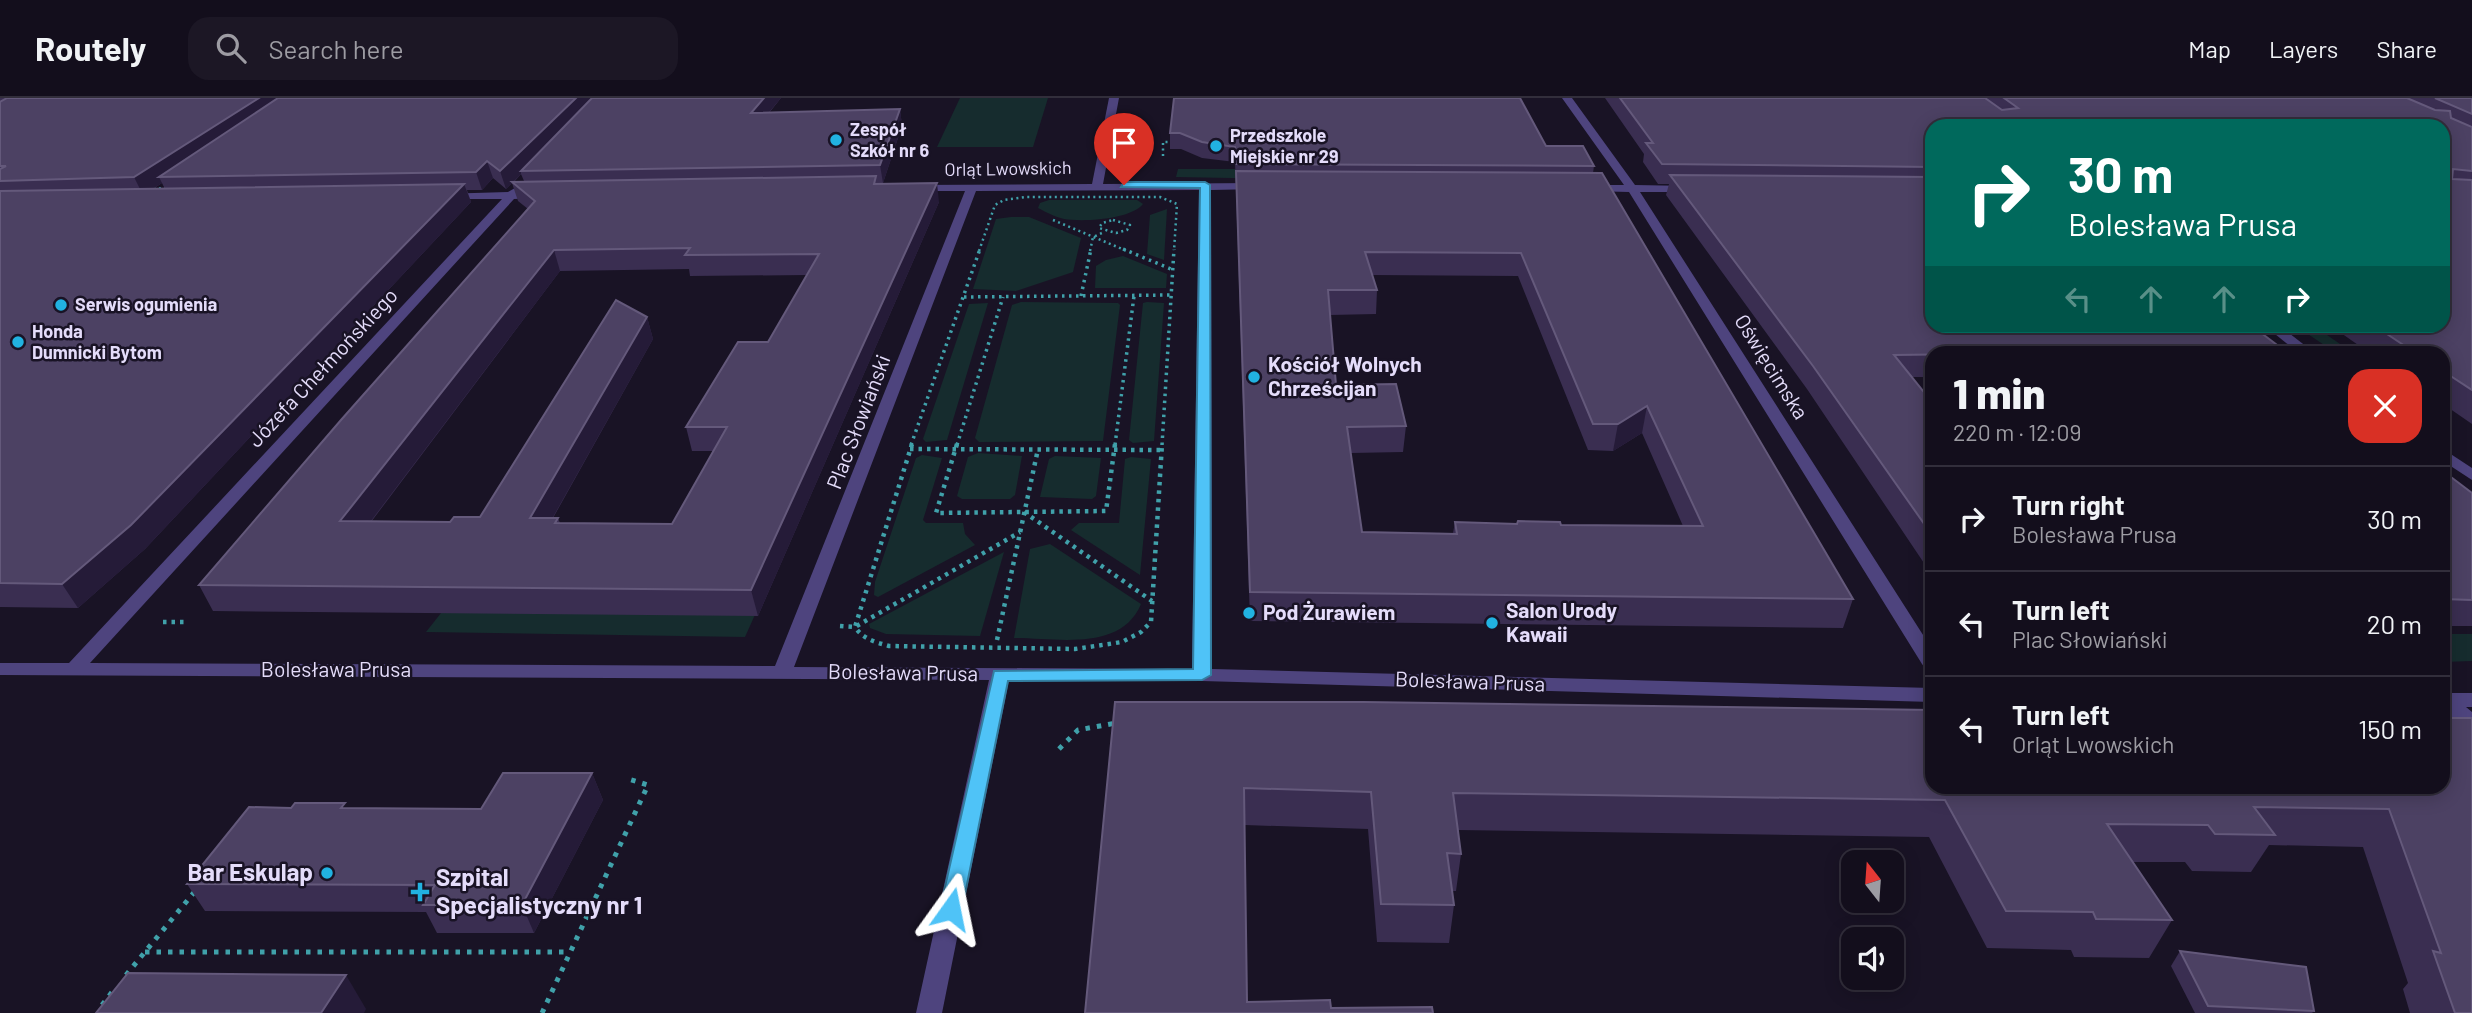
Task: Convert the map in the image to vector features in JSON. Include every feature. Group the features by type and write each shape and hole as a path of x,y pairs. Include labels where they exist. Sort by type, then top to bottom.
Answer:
{"street":[{"path":"1097,185 1114,98"},
{"name":"Oświęcimska","path":"1567,98 1629,188 1644,205 1925,653"},
{"name":"Józefa Chełmońskiego","path":"74,669 526,180"},
{"name":"Orląt Lwowskich","path":"903,188 970,194 1097,185 1279,186"},
{"path":"1202,675 1205,185"},
{"path":"1575,188 1699,189"},
{"path":"434,196 549,194"},
{"name":"Plac Słowiański","path":"783,671 970,194"},
{"path":"2281,333 2298,346"},
{"path":"2450,459 2472,475"},
{"name":"Bolesława Prusa","path":"0,669 1202,675 1925,695"},
{"path":"929,1013 1000,675"},
{"path":"2450,700 2472,700"},
{"path":"2450,705 2472,724"}],"path":[{"path":"1171,142 1163,142 1163,156 1171,156"},
{"path":"148,186 140,189 180,188"},
{"path":"970,194 1017,205"},
{"path":"1040,197 1160,197 1173,200 1177,204 1151,622 1141,632 1122,642 1075,649 889,646 871,641 859,634 855,626 909,449 995,205 1004,200 1040,197"},
{"path":"1042,216 1173,269"},
{"path":"1093,237 1104,232 1127,230 1130,225 1113,220 1102,223 1098,228 1104,232"},
{"path":"1082,296 1093,237"},
{"path":"963,297 1171,295"},
{"path":"1003,297 936,513 1106,511 1134,296"},
{"path":"909,449 1162,450"},
{"path":"996,647 1038,449"},
{"path":"1024,512 1153,601"},
{"path":"855,626 1020,532"},
{"path":"1059,749 1078,730 1118,723"},
{"path":"542,1013 648,785 625,778"},
{"path":"102,1005 202,882"},
{"path":"145,952 570,952"}],"green space":[{"path":"960,98 1048,98 1033,147 937,147"},
{"path":"1122,126 1134,126 1128,163 1116,163"},
{"path":"1178,169 1290,169 1291,179 1176,177"},
{"path":"1049,200 1137,200 1143,204 1128,214 1117,217 1072,220 1057,217 1038,208 1040,203"},
{"path":"1167,209 1164,260 1147,254 1150,215"},
{"path":"1029,217 1081,238 1073,272 1016,291 973,289 996,219"},
{"path":"1123,256 1167,274 1166,288 1095,288 1096,266 1106,260"},
{"path":"1021,302 1120,305 1103,441 979,442 975,438 1012,305"},
{"path":"988,303 947,440 926,442 923,439 969,304"},
{"path":"1143,303 1164,303 1154,441 1133,443 1129,440"},
{"path":"2306,333 2324,333 2343,346 2326,346"},
{"path":"978,453 1022,456 1015,495 1010,499 962,499 957,496 968,457"},
{"path":"922,455 942,458 923,520 926,523 963,523 965,534 975,545 878,597 874,595 875,582 916,458"},
{"path":"1055,456 1101,458 1096,496 1092,499 1040,497 1049,459"},
{"path":"1125,459 1151,459 1140,575 1071,530 1079,523 1119,523"},
{"path":"1050,544 1141,604 1132,619 1119,630 1086,639 1014,638 1030,549"},
{"path":"1004,552 980,636 886,634 870,628 869,624"},
{"path":"449,603 758,608 745,637 426,632"},
{"path":"2450,634 2472,634 2472,661 2450,662"}],"building":[{"path":"7,98 259,98 134,177 0,181 0,169 6,166 0,166 0,102"},
{"path":"278,98 576,98 500,171 487,161 476,172 159,177"},
{"path":"592,98 764,98 751,113 900,109 880,165 521,171"},
{"path":"1174,98 1520,98 1546,146 1583,146 1594,166 1236,164 1235,147 1202,142 1180,133 1170,133"},
{"path":"1620,98 1985,98 2002,110 2018,108 2004,98 2407,98 2435,110 2450,111 2451,118 2472,127 2472,171 2453,169 2452,179 2472,180 2472,390 2450,376 2450,346 2405,346 2386,333 2450,333 2450,119 1925,119 1925,167 1662,164 1646,143 1653,143"},
{"path":"2435,98 2472,98 2472,114"},
{"path":"1236,171 1602,173 1853,599 1250,592","holes":["1365,252 1521,253 1593,424 1618,424 1647,406 1703,526 1455,522 1457,534 1362,532 1347,427 1406,426 1396,384 1336,385 1328,290 1377,290"]},
{"path":"1670,175 1925,177 1925,333 2261,333 2278,346 1925,346 1925,355 1894,355 1925,393 1925,525 1813,366"},
{"path":"876,176 874,184 937,183 751,590 199,585 535,201 512,182","holes":["690,248 685,255 819,254 768,342 738,342 686,427 727,427 672,524 555,523 558,518 530,518 647,317 616,300 480,517 454,517 450,522 340,521 554,250"]},
{"path":"464,184 131,525 62,584 0,583 0,191"},
{"path":"2450,476 2472,493 2472,600 2450,599"},
{"path":"1115,702 1364,702 1925,710 1925,794 2450,794 2450,718 2472,718 2472,1013 2455,1013 2433,951 2441,953 2389,809 2254,807 2275,835 2215,834 2208,825 2107,824 2172,920 2096,919 2093,912 2006,911 1945,800 1453,793 1461,854 1447,853 1454,905 1381,904 1371,792 1244,788 1247,1002 1330,1000 1331,1008 1432,1007 1433,1013 1085,1013"},
{"path":"503,773 592,773 522,905 423,905 435,885 187,884 249,807 291,808 295,803 345,803 341,808 481,809"},
{"path":"2180,951 2306,967 2314,1011 2208,1006"},
{"path":"128,973 346,975 321,1013 96,1013"}],"place":[{"name":"Zespół Szkół nr 6","path":"836,140"},
{"name":"Przedszkole Miejskie nr 29","path":"1216,146"},
{"name":"Serwis ogumienia","path":"61,305"},
{"name":"Honda Dumnicki Bytom","path":"18,342"},
{"name":"Kościół Wolnych Chrześcijan","path":"1254,377"},
{"name":"Pod Żurawiem","path":"1249,613"},
{"name":"Salon Urody Kawaii","path":"1492,623"},
{"name":"Bar Eskulap","path":"327,873"},
{"name":"Szpital Specjalistyczny nr 1","path":"420,892"}],"route":[{"path":"951,909 1000,675 1202,675 1205,185 1124,185"}]}
